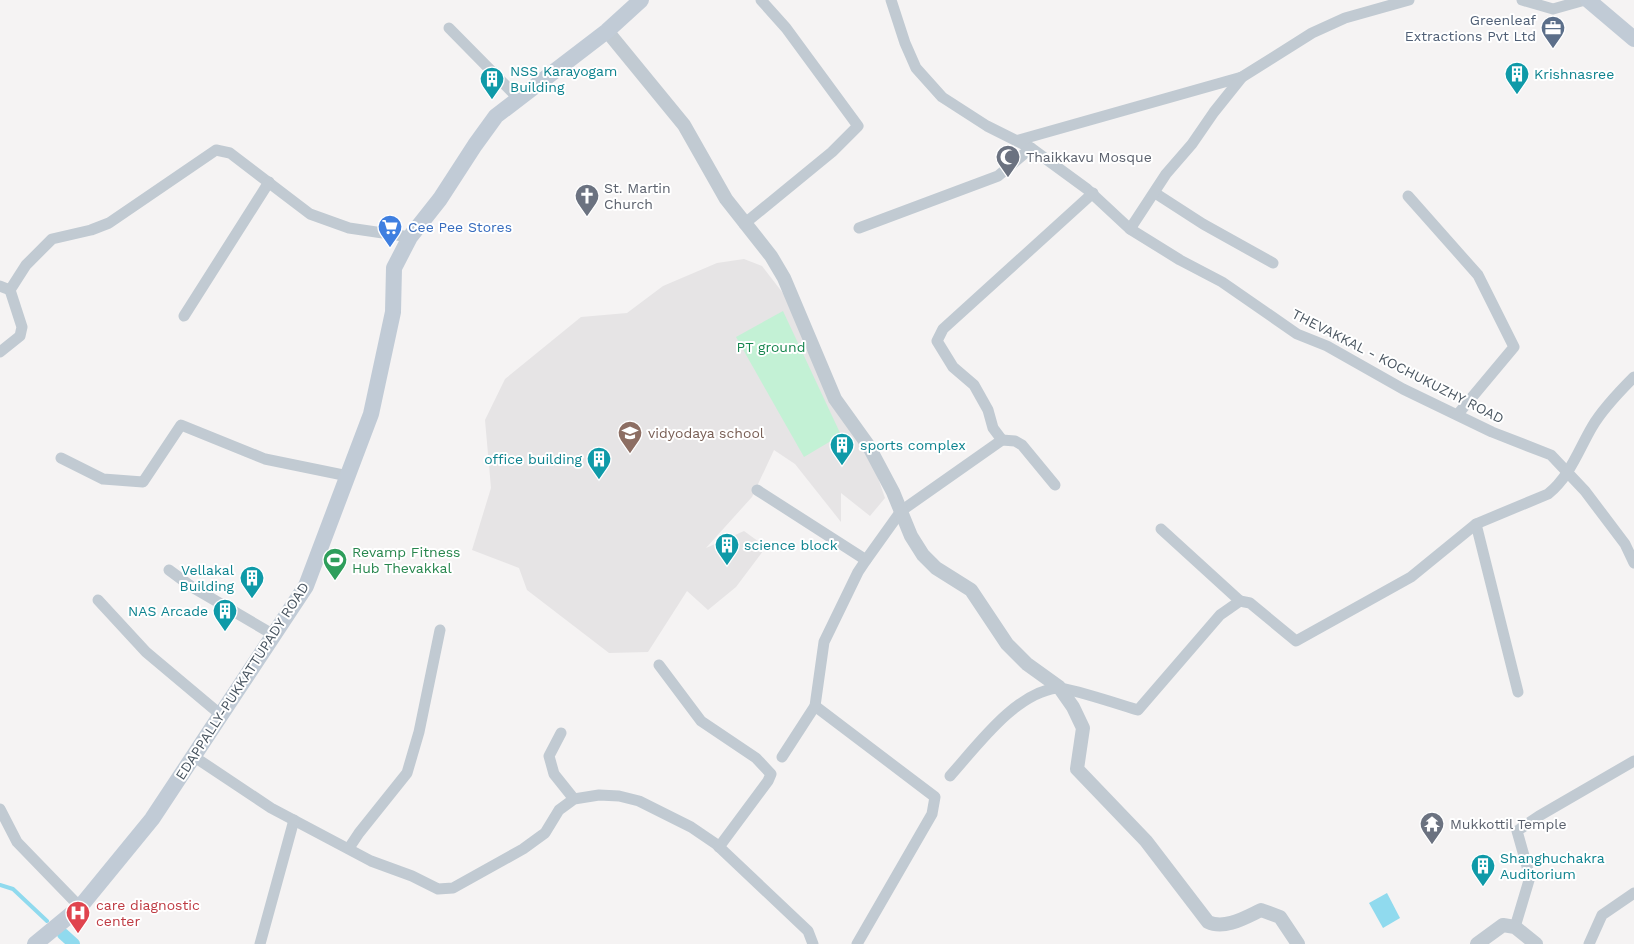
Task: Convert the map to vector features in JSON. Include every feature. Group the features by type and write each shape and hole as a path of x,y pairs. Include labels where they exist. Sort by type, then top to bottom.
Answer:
{"main road":[{"name":"EDAPPALLY-PUKKATTUPADY ROAD","path":"35,944 80,906 152,819 306,586 371,414 393,312 394,268 410,237 440,199 496,116 607,31 641,0"},
{"path":"1586,0 1634,39"}],"street":[{"path":"744,224 832,152 858,126 786,28 761,0"},
{"name":"THEVAKKAL - KOCHUKUZHY ROAD","path":"891,0 904,43 916,68 942,97 987,126 1019,140 1093,193 1130,229 1180,260 1222,282 1298,334 1327,346 1403,389 1492,432 1551,455 1569,472 1625,544 1634,563"},
{"path":"1019,140 1242,77 1312,33 1345,18 1409,0"},
{"path":"1522,0 1553,9 1586,0"},
{"path":"449,28 518,98"},
{"path":"607,31 684,125 700,158 744,224 770,256 784,278 835,399 868,444 893,492 911,536 922,555 936,568 971,590 1008,644 1027,664 1059,688 1138,710 1220,615 1240,601"},
{"path":"1130,229 1166,174 1192,144 1214,112 1242,77"},
{"path":"859,228 998,176 1031,148"},
{"path":"0,352 20,336 22,327 5,292 26,265 52,239 91,230 109,223 216,150 230,153 310,214 349,228 410,237"},
{"path":"184,316 269,182"},
{"path":"1002,440 993,428 988,410 974,385 953,367 937,341 942,329 1093,193"},
{"path":"1155,193 1204,224 1273,263"},
{"path":"1408,196 1478,275 1514,347 1458,414"},
{"path":"1161,529 1240,601 1250,603 1296,641 1411,577 1476,524 1548,494 1569,472 1592,425 1634,377"},
{"path":"61,458 103,479 143,482 181,425 265,459 348,476"},
{"path":"782,757 815,706 824,642 858,572 901,511 1002,440 1015,441 1022,445 1055,485"},
{"path":"757,490 866,560"},
{"path":"1476,524 1518,692"},
{"path":"169,570 192,587 274,635"},
{"path":"98,600 146,652 220,715"},
{"path":"350,848 364,826 406,773 419,732 440,630"},
{"path":"659,665 701,721 756,758 770,774 768,782 719,847"},
{"path":"950,776 995,725 1035,694 1059,688"},
{"path":"1059,688 1083,728 1077,769 1146,842 1202,916 1214,925 1231,923 1261,910 1280,917 1298,944"},
{"path":"815,706 935,797 932,814 857,944"},
{"path":"561,733 549,756 554,774 574,799"},
{"path":"193,756 271,808 350,848 371,861 438,889 453,888 523,849 545,833 559,810 574,799 599,795 620,796 639,801 691,828 719,847 808,931 813,944"},
{"path":"1515,927 1530,878 1517,831 1539,816 1634,761"},
{"path":"0,809 17,842 80,906"},
{"path":"260,944 294,820"},
{"path":"1589,944 1602,915 1634,893"},
{"path":"1477,944 1503,925 1515,927 1536,944"}],"shaded area":[{"name":"vidyodaya school","path":"744,259 762,266 796,310 805,347 877,475 885,498 870,516 841,493 841,522 795,464 774,450 752,497 706,548 744,531 766,547 736,587 708,610 687,591 648,652 609,653 527,590 519,568 472,550 491,488 485,420 505,379 581,317 627,313 663,286 717,263"}],"green space":[{"name":"PT ground","path":"783,311 841,435 804,457 736,337"}],"water":[{"path":"1387,893 1400,918 1383,928 1369,903"}],"waterway":[{"path":"0,885 13,889 47,921"},
{"path":"63,934 74,944"}],"place":[{"name":"Greenleaf Extractions Pvt Ltd","path":"1553,49"},
{"name":"Krishnasree","path":"1517,95"},
{"name":"NSS Karayogam Building","path":"492,100"},
{"name":"Thaikkavu Mosque","path":"1008,178"},
{"name":"St. Martin Church","path":"587,217"},
{"name":"Cee Pee Stores","path":"390,248"},
{"name":"vidyodaya school","path":"630,454"},
{"name":"sports complex","path":"842,466"},
{"name":"office building","path":"599,480"},
{"name":"science block","path":"727,566"},
{"name":"Revamp Fitness Hub Thevakkal","path":"335,581"},
{"name":"Vellakal Building","path":"252,599"},
{"name":"NAS Arcade","path":"225,632"},
{"name":"Mukkottil Temple","path":"1432,845"},
{"name":"Shanghuchakra Auditorium","path":"1483,887"},
{"name":"care diagnostic center","path":"78,934"}]}
